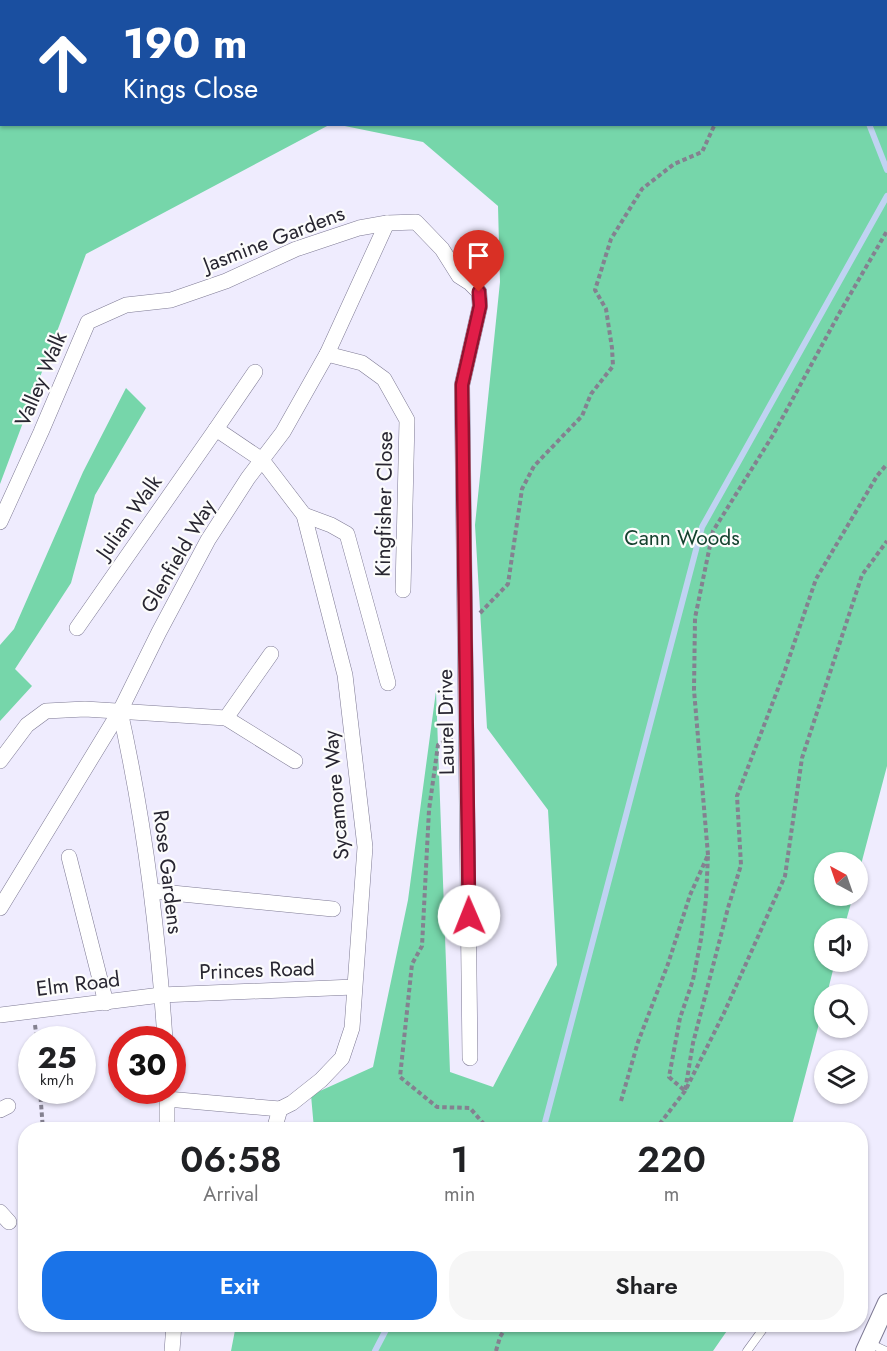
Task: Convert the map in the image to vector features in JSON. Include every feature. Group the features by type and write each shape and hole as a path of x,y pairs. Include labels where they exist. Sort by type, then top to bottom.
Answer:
{"street":[{"name":"Jasmine Gardens","path":"126,305 171,300 226,281 296,249 359,228 387,223 416,222 442,249 459,276 479,292"},
{"name":"Glenfield Way","path":"0,908 120,711 208,540 248,478 283,432 327,354 387,223"},
{"name":"Laurel Drive","path":"470,1058 462,385 480,306 479,292"},
{"name":"Valley Walk","path":"0,522 88,322 126,305"},
{"name":"Kingfisher Close","path":"327,354 363,363 384,379 407,420 403,590"},
{"name":"Julian Walk","path":"77,628 255,372"},
{"path":"216,429 262,460"},
{"name":"Sycamore Way","path":"262,460 304,515 345,675 365,847 352,1028 342,1058 321,1080 280,1109"},
{"path":"304,515 347,534 388,683"},
{"path":"226,718 272,654"},
{"path":"0,761 27,725 46,711 85,709 226,718 295,761"},
{"name":"Rose Gardens","path":"120,711 134,774 152,891 164,1026"},
{"path":"69,857 106,1002"},
{"path":"152,891 333,909"},
{"name":"Princes Road","path":"161,995 354,987"},
{"name":"Elm Road","path":"0,1015 161,995"},
{"path":"186,1097 280,1109 276,1122"},
{"path":"167,1104 167,1122"},
{"path":"873,1348 887,1303"},
{"path":"172,1351 174,1332"}],"lane":[{"path":"747,1351 761,1332"}],"path":[{"path":"466,628 508,584 522,489 534,466 582,416 591,394 613,366 606,309 595,290 611,239 642,189 674,164 702,152 714,126"},
{"path":"685,1091 669,1077 680,1018 693,980 706,899 708,855 694,690 695,618 713,531 773,435 887,231"},
{"path":"685,1091 693,1043 741,865 737,796 784,673 816,579 877,476 887,465"},
{"path":"661,1122 685,1091 724,1013 785,876 802,758 862,575 887,541"},
{"path":"467,727 438,745 429,810 422,946 412,964 400,1077 436,1107 470,1108 482,1122"},
{"path":"621,1101 638,1042 669,964 690,895 708,855"},
{"path":"41,1104 42,1122"},
{"path":"496,1351 503,1332"}],"green space":[{"name":"Cann Woods","path":"0,126 327,126 86,254 0,484"},
{"name":"Cann Woods","path":"345,126 887,126 887,766 864,852 814,852 814,906 850,906 847,918 814,918 814,972 832,972 830,984 814,984 815,1038 793,1122 313,1122 311,1095 373,1067 408,900 436,691 450,1072 493,1087 557,965 548,810 487,728 475,525 500,282 498,206 423,142"},
{"path":"126,388 146,408 95,495 71,583 15,669 32,686 0,721 0,645 14,629 83,472"},
{"path":"235,1332 726,1332 713,1351 231,1351"}],"waterway":[{"path":"870,126 887,170"},
{"path":"545,1122 702,527 887,196"},
{"path":"375,1351 385,1332"}],"route":[{"path":"469,916 462,385 480,306 479,292"}]}
